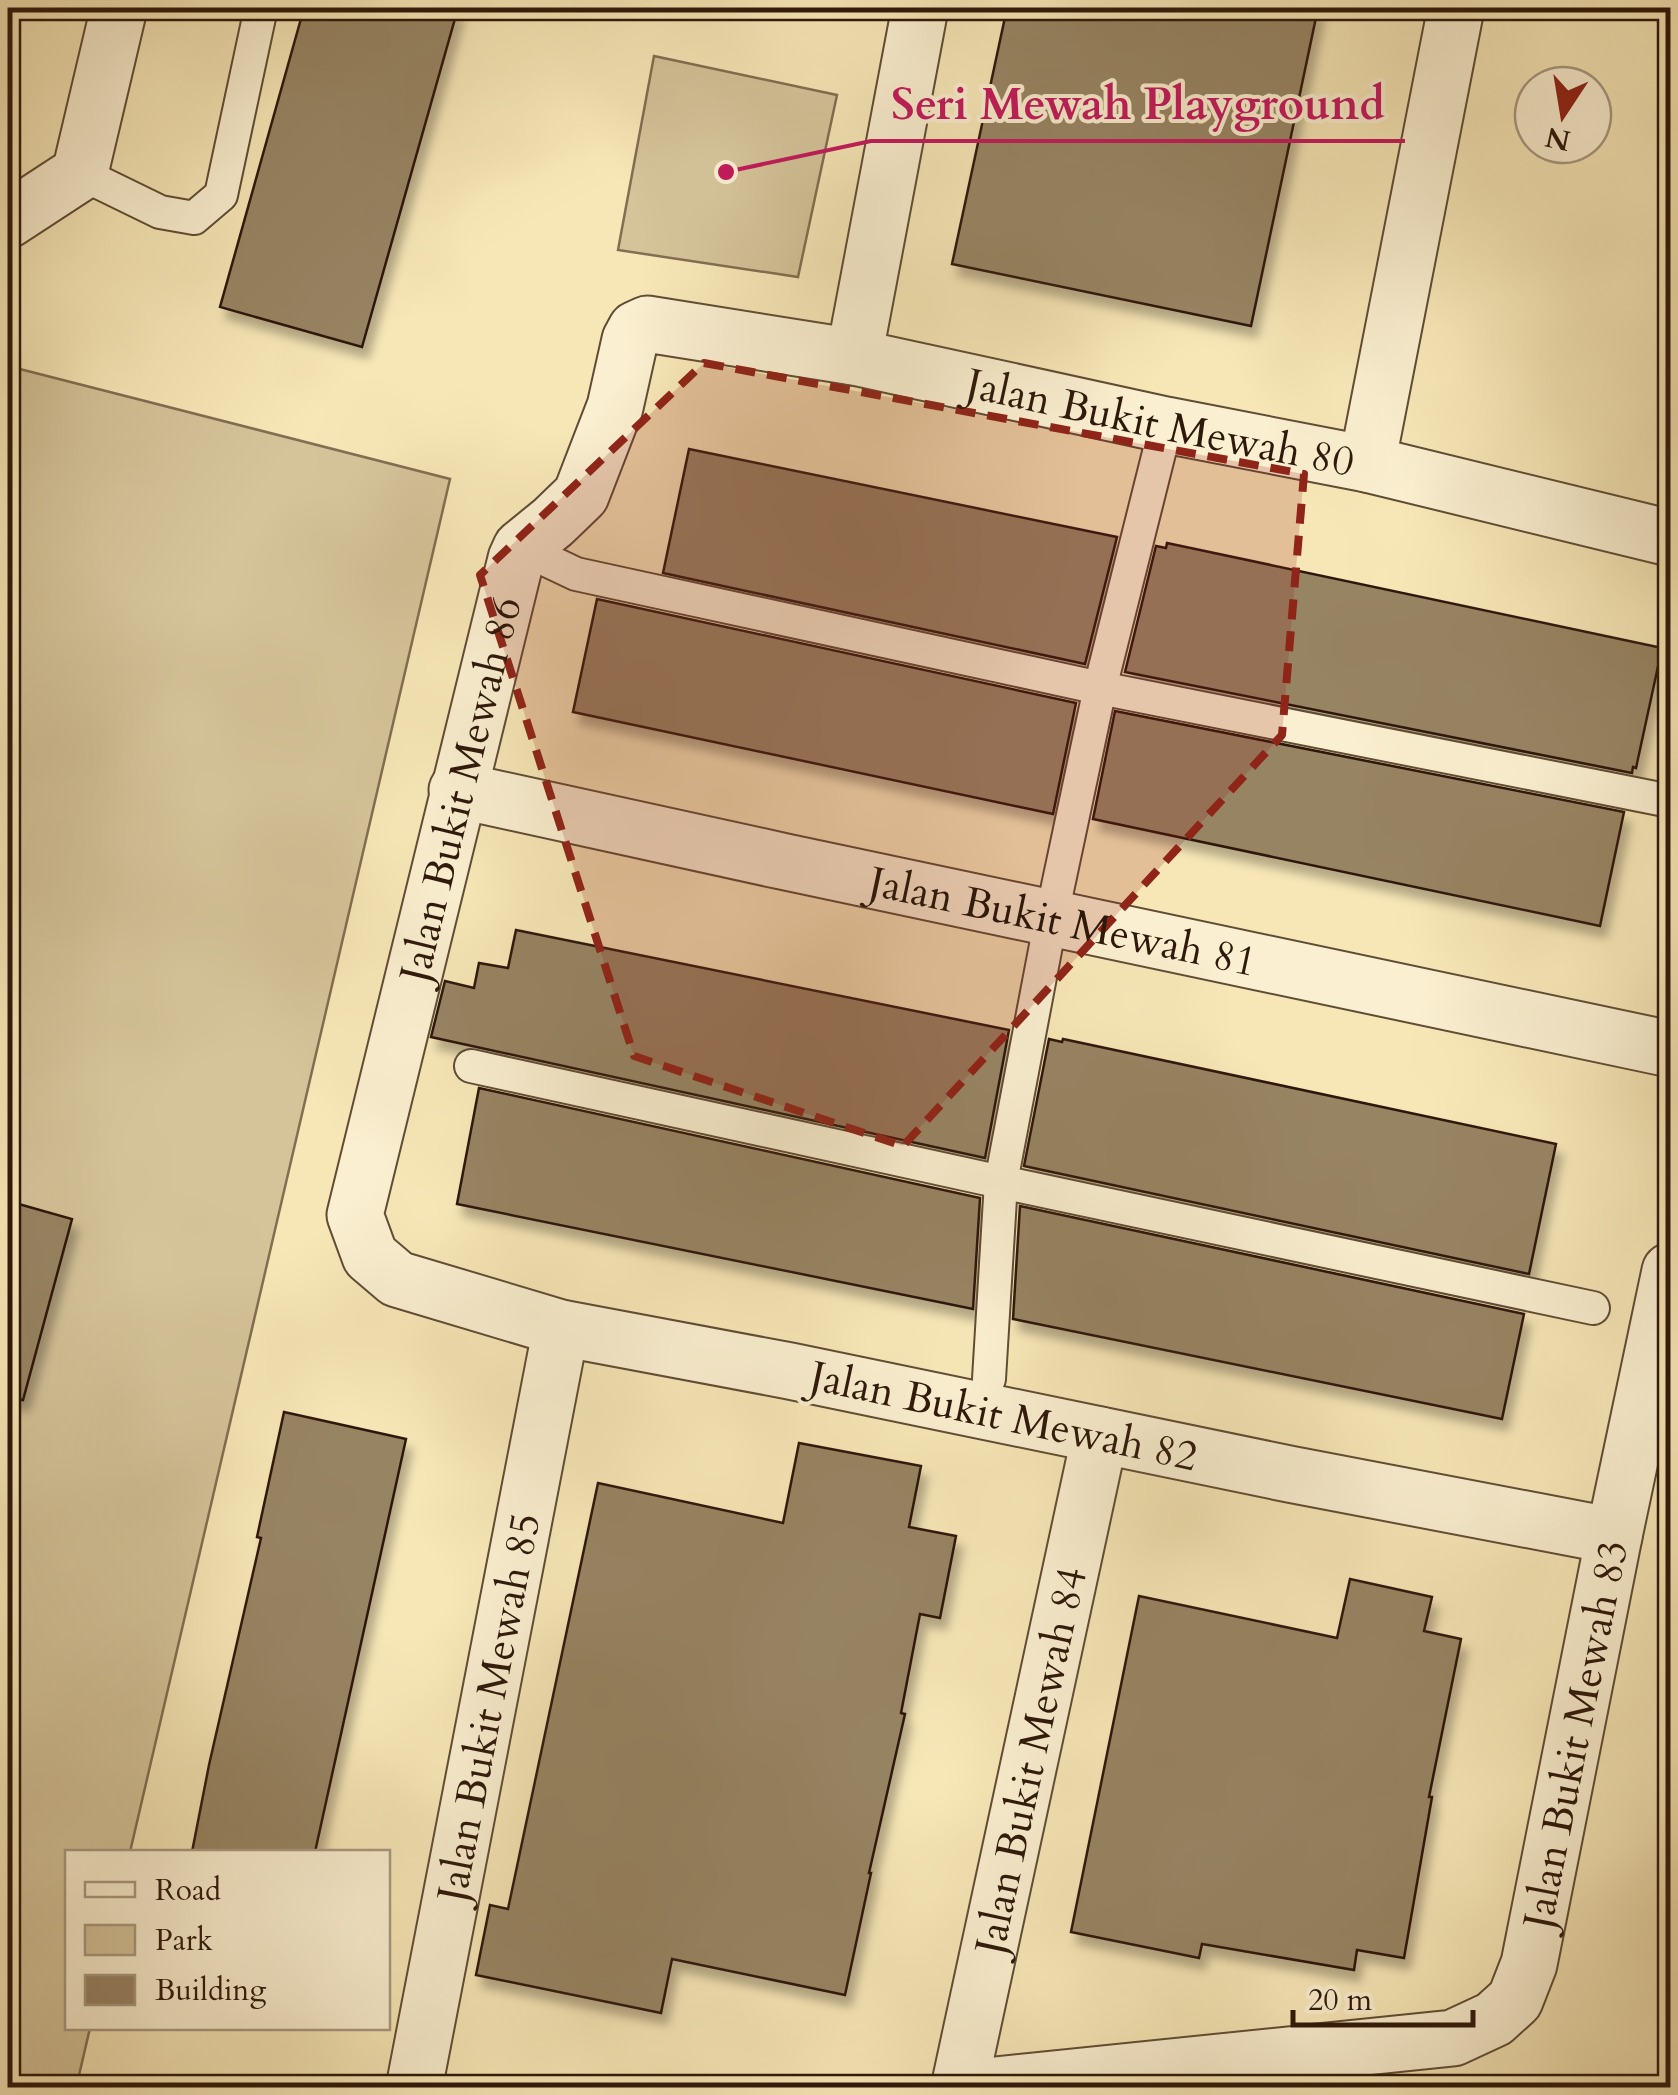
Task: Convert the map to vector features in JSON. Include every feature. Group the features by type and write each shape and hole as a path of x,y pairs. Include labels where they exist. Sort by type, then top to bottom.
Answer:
{"street":[{"path":"8,220 80,173 119,8"},
{"path":"854,357 920,8"},
{"path":"1367,464 1456,8"},
{"name":"Jalan Bukit Mewah 80","path":"647,324 854,357 1367,464 1670,538"},
{"name":"Jalan Bukit Mewah 86","path":"397,1279 370,1256 355,1215 516,559 521,548 581,495 615,407 633,333 647,324"},
{"name":"Jalan Bukit Mewah 81","path":"457,790 1670,1049"},
{"name":"Jalan Bukit Mewah 83","path":"967,2088 1453,2038 1494,2019 1515,2000 1528,1964 1670,1271"},
{"name":"Jalan Bukit Mewah 82","path":"397,1279 561,1328 1614,1536"},
{"name":"Jalan Bukit Mewah 85","path":"414,2088 561,1328"},
{"name":"Jalan Bukit Mewah 84","path":"959,2088 1100,1435"}],"lane":[{"path":"80,173 160,212 194,218 220,195 261,8"},
{"path":"989,1379 1001,1182 1050,919 1100,688 1166,425"},
{"path":"521,548 576,574 1100,688 1670,801"},
{"path":"471,1066 1592,1308"}],"highlighted area":[{"path":"704,363 1304,474 1282,735 903,1146 634,1056 480,575"}],"green space":[{"path":"654,56 837,95 798,277 618,250"},
{"path":"8,366 450,479 130,1850 65,1850 65,2030 90,2030 76,2088 8,2087"}],"building":[{"path":"304,8 458,8 362,347 220,307"},
{"path":"1007,8 1318,8 1251,326 952,264"},
{"path":"689,449 1117,537 1085,664 663,573"},
{"path":"1167,543 1662,648 1636,768 1632,773 1125,672 1156,546 1166,548"},
{"path":"597,599 1076,703 1053,814 573,712"},
{"path":"1115,711 1624,812 1600,926 1093,819"},
{"path":"516,930 1009,1030 985,1158 431,1037 445,981 474,988 479,963 508,968"},
{"path":"1049,1039 1556,1144 1529,1274 1024,1166"},
{"path":"479,1088 980,1198 973,1309 457,1204"},
{"path":"8,1201 72,1219 23,1400 8,1398"},
{"path":"1020,1206 1524,1314 1502,1419 1013,1319"},
{"path":"284,1412 406,1439 315,1850 192,1850 261,1538 257,1537"},
{"path":"799,1443 921,1466 909,1527 956,1536 940,1618 920,1614 901,1713 905,1714 845,1995 672,1959 661,2013 476,1975 490,1905 508,1909 598,1483 783,1523"},
{"path":"1350,1579 1432,1597 1424,1631 1461,1639 1429,1797 1404,1958 1357,1950 1354,1970 1202,1944 1199,1958 1071,1932 1139,1596 1337,1638"}],"place":[{"name":"Seri Mewah Playground","path":"726,172"}]}
